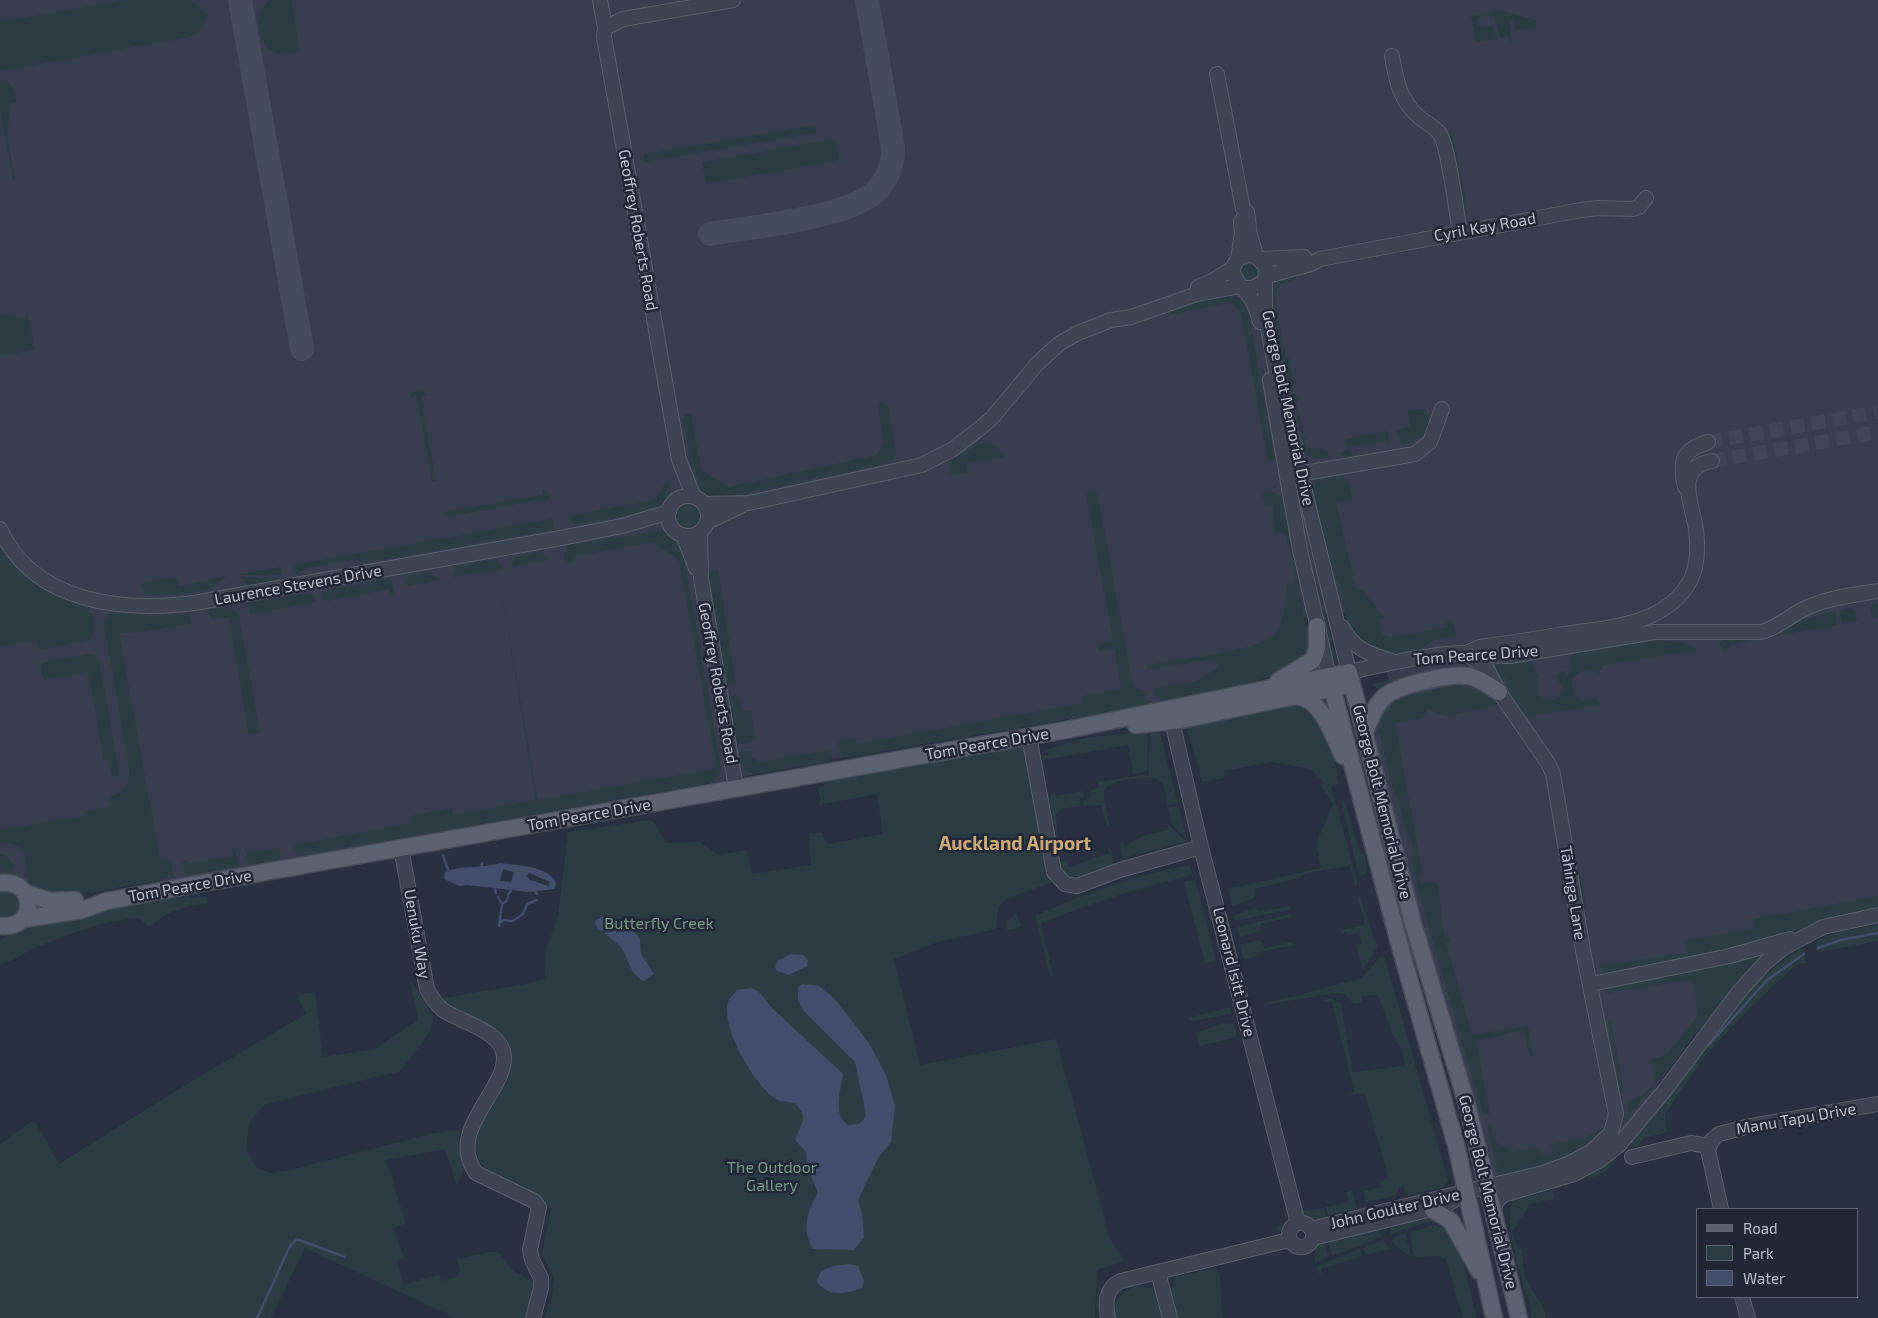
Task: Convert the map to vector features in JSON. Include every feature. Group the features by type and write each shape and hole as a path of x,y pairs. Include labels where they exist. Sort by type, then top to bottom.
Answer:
{"main road":[{"path":"1260,690 1287,677 1313,660 1317,648 1317,626"},
{"path":"1365,732 1381,700 1393,690 1405,686 1465,676 1483,682 1499,692"},
{"name":"Tom Pearce Drive","path":"0,883 14,884 26,893 57,902 106,901 1071,729 1260,690 1351,678"},
{"name":"George Bolt Memorial Drive","path":"1351,678 1413,923 1468,1108 1519,1318"},
{"name":"Tom Pearce Drive","path":"1071,729 1172,721 1296,696 1331,682"},
{"name":"George Bolt Memorial Drive","path":"1331,682 1356,781 1468,1192 1494,1318"},
{"path":"1296,696 1308,698 1318,708 1356,781"},
{"path":"13,923 29,904 26,893"},
{"name":"Tom Pearce Drive","path":"13,923 82,910 106,901"},
{"path":"1433,1210 1451,1221 1487,1286"}],"street":[{"name":"Geoffrey Roberts Road","path":"600,0 606,28 604,37 679,460 678,499"},
{"path":"606,28 623,19 733,0"},
{"path":"1392,56 1397,84 1402,97 1411,110 1440,135 1445,148 1460,232"},
{"path":"749,503 703,527 693,535 683,535 670,519 678,499 749,503 922,465 953,449 979,429 1004,404 1037,364 1060,343 1078,333 1111,320 1131,317 1204,292 1241,287 1253,288 1266,279 1266,267 1258,257 1247,212 1243,209 1217,74"},
{"name":"Cyril Kay Road","path":"1266,279 1311,264 1320,259 1598,208 1633,209 1638,207 1646,198"},
{"path":"1241,287 1234,278 1235,263 1242,232 1240,213 1243,209"},
{"path":"1111,320 1128,308 1207,284 1247,255 1258,257"},
{"name":"Cyril Kay Road","path":"1258,257 1288,259 1311,256 1320,259"},
{"name":"George Bolt Memorial Drive","path":"1266,279 1265,313 1273,355 1351,678"},
{"name":"George Bolt Memorial Drive","path":"1241,287 1257,308 1259,316 1286,476 1317,626 1331,682"},
{"path":"1286,476 1415,454 1430,442 1442,409"},
{"path":"1465,653 1480,647 1622,626 1660,611 1674,600 1682,592 1696,565 1696,531 1682,467 1683,460 1690,449 1708,442"},
{"name":"Geoffrey Roberts Road","path":"679,460 699,501"},
{"path":"1696,531 1689,500 1689,480 1695,468 1702,463 1712,461"},
{"path":"699,501 708,511 703,527"},
{"name":"Laurence Stevens Drive","path":"0,529 6,542 33,574 76,597 113,603 163,606 194,603 670,519"},
{"name":"Geoffrey Roberts Road","path":"700,578 703,527"},
{"name":"Geoffrey Roberts Road","path":"683,535 700,578 736,788"},
{"name":"Tom Pearce Drive","path":"1351,678 1395,662 1465,653 1487,656 1510,656 1656,632 1762,632 1773,628 1802,610 1821,603 1878,591"},
{"path":"1334,610 1348,638 1356,646 1366,653 1395,662"},
{"name":"Tāhinga Lane","path":"1465,653 1487,669 1499,692 1548,763 1553,774 1584,956 1615,1104 1614,1127 1606,1140 1592,1151"},
{"name":"Leonard Isitt Drive","path":"1172,721 1201,847 1307,1230"},
{"path":"1029,736 1054,872 1058,879 1065,884 1078,886 1120,870 1201,847"},
{"name":"Uenuku Way","path":"401,848 427,989 431,997 443,1010 495,1039 504,1055 501,1071 473,1123 469,1154 476,1173 534,1201 539,1207 530,1250 532,1260 541,1278 541,1288 533,1318"},
{"path":"1591,984 1730,956 1844,922 1878,915"},
{"path":"0,935 13,923"},
{"path":"1493,1213 1496,1202 1503,1195 1574,1174 1600,1160 1619,1144 1647,1113 1738,993 1765,963 1783,948 1808,934"},
{"path":"1468,1192 1557,1169 1592,1151 1620,1132 1698,1045"},
{"name":"Manu Tapu Drive","path":"1709,1146 1715,1137 1724,1132 1878,1104"},
{"path":"1632,1157 1691,1143 1709,1146 1708,1156 1721,1208"},
{"name":"John Goulter Drive","path":"1307,1230 1433,1210 1448,1205 1468,1192"},
{"name":"John Goulter Drive","path":"1307,1230 1468,1192"},
{"path":"1290,1229 1307,1230 1310,1244 1299,1248 1289,1240 1290,1229"},
{"path":"1108,1318 1107,1298 1113,1286 1121,1281 1289,1240"},
{"path":"1158,1272 1170,1318"},
{"path":"1742,1298 1748,1318"}],"shaded area":[{"path":"0,0 1878,0 1878,908 1781,927 1748,957 1628,1128 1604,1150 1498,1190 1479,1114 1424,929 1374,735 1374,723 1392,696 1383,655 1352,637 1345,612 1303,617 1307,630 1308,648 1263,679 1169,701 1161,700 1151,705 832,759 715,782 167,880 29,885 28,881 0,880"}],"green space":[{"path":"125,0 190,0 207,14 199,32 190,37 0,71 0,22"},
{"path":"270,0 292,0 299,52 277,53 268,48 264,42 259,27 259,19 261,11"},
{"path":"1502,11 1536,20 1537,26 1515,30 1513,21 1509,21 1512,43 1510,43 1508,36 1500,38 1494,16 1483,15 1477,20 1478,26 1483,28 1493,26 1497,39 1476,42 1471,16"},
{"path":"7,80 13,88 16,102 11,103 7,134 15,180 13,180 0,108 0,81"},
{"path":"815,125 817,133 644,162 644,154"},
{"path":"1450,129 1453,131 1468,214 1464,215 1447,136"},
{"path":"835,139 839,160 706,184 702,162"},
{"path":"1249,260 1259,265 1260,276 1255,282 1244,282 1238,269 1239,266"},
{"path":"1296,275 1296,279 1279,287 1275,298 1285,357 1290,359 1294,392 1300,400 1296,403 1307,447 1326,450 1329,458 1311,457 1306,454 1271,306 1273,290 1279,279"},
{"path":"1221,294 1237,297 1247,305 1275,460 1268,461 1241,313 1232,302 1172,314 1169,309"},
{"path":"27,312 35,350 0,356 0,315 24,318"},
{"path":"422,390 427,395 421,397 436,481 432,481 417,397 410,398 413,392"},
{"path":"880,402 888,407 896,453 894,459 889,463 723,498 712,498 698,489 698,480 691,464 683,421 685,415 691,414 701,470 728,487 877,455 884,443 878,405"},
{"path":"1426,410 1428,417 1427,429 1419,438 1401,445 1396,430 1410,427 1408,411"},
{"path":"1387,431 1388,447 1386,440 1349,447 1353,457 1344,458 1340,453 1347,450 1346,439"},
{"path":"980,443 997,445 1004,457 966,463 967,473 949,475 949,462"},
{"path":"1343,475 1348,482 1353,499 1336,502 1356,589 1363,590 1383,617 1379,619 1382,634 1392,638 1447,627 1446,622 1453,620 1457,636 1433,640 1421,649 1383,655 1352,637 1334,570 1326,550 1312,501 1312,490 1317,481"},
{"path":"670,480 668,497 664,504 656,510 573,525 570,516 657,499 666,481"},
{"path":"542,489 547,491 549,498 545,504 544,499 446,517 445,512 543,495"},
{"path":"1097,491 1133,687 1144,691 1151,705 842,758 838,741 855,739 857,744 1083,703 1083,696 1121,689 1115,649 1099,651 1098,643 1113,641 1086,493"},
{"path":"1262,491 1278,494 1283,498 1287,506 1303,617 1308,636 1306,655 1277,674 1263,679 1169,701 1161,700 1155,696 1155,688 1195,682 1218,668 1216,658 1147,670 1147,665 1196,658 1255,645 1269,639 1280,627 1288,583 1296,582 1286,533 1275,532 1273,506 1265,507"},
{"path":"688,503 697,507 701,516 697,525 688,529 679,525 675,516 679,507"},
{"path":"552,519 554,524 552,529 545,531 363,563 355,559 308,568 296,574 293,565"},
{"path":"659,531 669,533 675,537 680,543 683,552 721,769 715,782 297,856 294,845 412,823 411,816 452,808 453,815 536,800 498,572 538,800 713,769 716,765 715,757 679,560 653,542 575,556 575,562 566,563 564,556 568,545"},
{"path":"0,545 17,567 37,585 90,609 94,622 94,631 91,639 41,650 38,648 37,640 0,647"},
{"path":"542,551 548,560 512,567 514,557"},
{"path":"497,559 502,569 452,577 455,567"},
{"path":"280,567 281,575 238,575"},
{"path":"718,570 736,685 727,685 706,574"},
{"path":"431,572 438,580 410,586 408,589 407,581 409,576"},
{"path":"227,576 208,590 178,595 144,595 141,584 178,577 179,586"},
{"path":"242,577 282,578 282,580 247,586"},
{"path":"387,579 392,582 395,594 391,596 389,589 328,601 324,600 322,591"},
{"path":"1313,583 1318,583 1337,663 1330,652"},
{"path":"313,593 316,602 250,614 248,603"},
{"path":"1878,603 1878,617 1872,618 1870,606"},
{"path":"230,607 239,616 260,733 249,734 229,617 211,620 208,609"},
{"path":"1851,608 1855,611 1858,621 1842,624 1839,611"},
{"path":"1835,611 1837,625 1782,635 1782,633 1804,619"},
{"path":"112,613 153,616 189,614 192,623 143,632 119,633 159,854 161,861 171,860 174,877 63,898 31,887 23,851 11,843 0,843 0,830 85,816 85,811 109,807 110,796 120,793 126,787 129,778 129,768 104,624 107,616"},
{"path":"1725,639 1751,640 1730,645 1726,653 1719,643"},
{"path":"1646,641 1680,642 1697,650 1604,665 1598,674 1587,670 1577,674 1572,680 1574,695 1582,701 1597,699 1601,705 1524,717 1508,689 1506,680 1510,666 1516,662 1532,660 1535,673 1539,673 1538,694 1545,699 1553,700 1560,696 1563,688 1556,677 1559,672 1566,671 1567,676 1572,671 1570,660 1575,652"},
{"path":"88,654 96,656 99,661 119,772 117,778 111,775 108,759 104,760 88,672 44,680 41,668 43,663"},
{"path":"1514,661 1508,668 1501,685 1494,669 1496,666"},
{"path":"1470,666 1480,671 1382,694 1372,684"},
{"path":"1458,685 1485,693 1499,705 1445,716 1428,709 1423,718 1395,723 1422,871 1418,877 1421,883 1436,882 1438,887 1444,933 1450,941 1446,942 1472,1035 1528,1026 1533,1056 1529,1053 1524,1030 1476,1041 1490,1114 1483,1115 1412,867 1412,854 1414,853 1411,839 1408,840 1399,801 1393,790 1379,732 1384,714 1398,698"},
{"path":"738,695 742,712 751,710 755,739 753,742 738,745 729,697"},
{"path":"1287,704 1305,707 1315,713 1327,731 1339,784 1331,786 1358,885 1355,886 1350,866 1307,873 1299,878 1254,889 1254,898 1233,906 1228,889 1321,868 1316,844 1333,804 1321,786 1324,783 1311,769 1271,762 1224,771 1225,778 1202,782 1186,725"},
{"path":"1148,732 1147,772 1133,774 1128,745 1044,760 1047,779 1053,779 1046,780 1042,755 1049,755 1045,750 1088,737"},
{"path":"1150,733 1160,734 1178,803 1167,805 1164,786 1158,780 1148,777"},
{"path":"1025,746 1053,882 1006,899 998,908 996,929 938,942 894,959 920,1065 1056,1039 1110,1239 1125,1261 1097,1270 1095,1318 544,1318 551,1303 554,1278 542,1254 551,1207 537,1194 483,1169 476,1146 475,1137 480,1120 509,1068 511,1055 507,1043 489,1026 437,999 531,983 545,978 546,948 558,916 568,832 649,820 654,822 666,843 699,842 719,855 747,850 752,874 811,865 809,833 822,833 827,844 883,834 877,794 819,805 821,797 819,796 818,787 824,785 825,779"},
{"path":"831,750 832,759 826,762 755,774 745,769 739,752 751,751 752,758 760,762"},
{"path":"1147,774 1147,777 1115,783 1106,789 1104,798 1110,826 1107,826 1101,805 1084,806 1082,801 1091,798 1090,790 1099,788 1098,782"},
{"path":"1083,791 1084,798 1080,799 1081,806 1061,809 1056,814 1060,843 1058,844 1049,798 1054,792 1057,796"},
{"path":"1344,800 1361,855 1364,854 1366,864 1366,874 1359,876 1341,801"},
{"path":"1178,806 1187,839 1171,824 1168,807"},
{"path":"1168,824 1186,841 1122,858 1120,842 1126,845 1145,835 1168,830"},
{"path":"247,847 248,853 280,848 280,858 275,861 249,865 245,848"},
{"path":"1108,847 1112,850 1113,867 1076,881 1064,874 1061,869 1060,862 1067,861 1069,867 1109,853"},
{"path":"232,848 234,848 238,861 237,867 188,875 185,873 183,860 190,863 233,856"},
{"path":"0,854 7,856 14,865 9,876 0,880"},
{"path":"1190,865 1193,875 1116,896 1041,923 1053,976 1050,976 1035,916 1111,886 1150,874"},
{"path":"1577,867 1583,881 1587,920"},
{"path":"1195,879 1216,960 1205,963 1184,882"},
{"path":"0,890 12,890 22,901 19,916 0,919"},
{"path":"187,896 192,898 206,896 209,903 192,905 177,910 162,917 149,927 141,920 130,919 88,928 30,950 10,961 0,964 0,940 30,922"},
{"path":"1878,896 1878,908 1750,943 1724,954 1605,976 1599,966 1686,953 1684,941 1755,928 1754,919"},
{"path":"1358,897 1360,897 1374,939 1378,945 1363,971 1356,945 1361,944 1359,932 1348,935 1347,932 1342,933 1341,930 1365,925"},
{"path":"1289,906 1290,909 1235,921 1234,915 1256,908 1258,912"},
{"path":"1291,914 1292,917 1261,924 1259,932 1240,937 1237,927"},
{"path":"1016,915 1022,927 1007,930 1005,921"},
{"path":"1878,925 1878,941 1819,952 1815,947 1817,940 1841,931"},
{"path":"1259,940 1263,942 1265,948 1292,942 1293,945 1256,953 1257,957 1244,960 1240,945"},
{"path":"1801,948 1804,950 1807,963 1798,964 1752,1006 1707,1053 1665,1114 1667,1132 1642,1139 1637,1147 1631,1146 1631,1141 1758,980"},
{"path":"1766,952 1742,978 1622,1125 1620,1124 1622,1116 1629,1112 1628,1102 1643,1095 1655,1083 1652,1059 1667,1055 1698,1015 1692,979 1608,993 1606,983 1648,982 1670,973"},
{"path":"1381,956 1385,958 1448,1180 1442,1188 1406,1195 1404,1186 1399,1187 1396,1196 1366,1202 1362,1184 1365,1191 1381,1187 1381,1182 1388,1177 1365,1093 1349,1094 1354,1092 1332,1001 1325,1002 1325,1000 1331,998 1343,1005 1341,1006 1353,1072 1400,1066 1406,1067 1402,1049 1393,1036 1378,995 1362,996 1362,1002 1354,1004 1344,994 1337,993 1256,1006 1362,978"},
{"path":"410,979 434,1017 429,1033 401,1071 263,1105 249,1124 246,1150 257,1168 270,1173 290,1170 431,1134 451,1130 459,1131 459,1146 464,1168 457,1185 445,1149 386,1160 406,1223 394,1228 404,1258 396,1261 404,1285 439,1274 442,1281 456,1277 460,1271 457,1259 499,1252 512,1270 536,1284 527,1318 456,1318 305,1248 271,1318 0,1318 0,1144 34,1120 59,1164 187,1084 306,1014 297,998 304,993 315,992 323,1057 375,1049 418,1020"},
{"path":"1230,1007 1231,1014 1192,1021 1188,1018"},
{"path":"1608,1020 1611,1020 1624,1093 1620,1093"},
{"path":"1223,1023 1234,1024 1237,1037 1200,1046 1196,1033"},
{"path":"1490,1123 1497,1144 1510,1148 1511,1152 1540,1148 1542,1157 1553,1155 1551,1144 1585,1138 1606,1126 1585,1145 1573,1152 1546,1163 1505,1174 1498,1171 1487,1124"},
{"path":"1620,1151 1616,1160 1603,1173 1584,1180 1555,1186"},
{"path":"1352,1190 1357,1209 1328,1216 1325,1207 1349,1202 1346,1192"},
{"path":"1552,1190 1554,1199 1530,1204 1512,1232 1518,1249 1522,1249 1527,1280 1544,1308 1545,1318 1531,1318 1531,1308 1515,1252 1510,1220 1510,1208 1514,1200"},
{"path":"1287,1205 1287,1228 1278,1233 1276,1227 1286,1221 1285,1206"},
{"path":"1324,1208 1326,1217 1312,1220 1303,1214 1303,1211"},
{"path":"1428,1218 1440,1219 1444,1223 1427,1222 1391,1234 1391,1227"},
{"path":"1434,1225 1445,1229 1457,1246 1477,1318 1463,1318 1446,1260 1440,1256 1415,1257 1412,1248 1411,1232"},
{"path":"1377,1226 1382,1237 1332,1256 1328,1240"},
{"path":"1405,1233 1411,1255 1409,1256 1393,1243 1392,1239"},
{"path":"1323,1240 1328,1258 1315,1263 1315,1245"},
{"path":"1383,1240 1390,1249 1366,1255 1364,1247"},
{"path":"1360,1249 1362,1256 1321,1269 1321,1275 1317,1271 1317,1266"},
{"path":"1216,1269 1220,1275 1222,1318 1178,1318 1171,1290 1175,1277"},
{"path":"1135,1286 1157,1289 1165,1318 1114,1318 1115,1307 1119,1298"}],"water":[{"path":"500,863 539,869 546,872 556,882 555,889 528,892 467,885 459,886 444,879 445,872 450,870","holes":["503,869 514,872 511,882 500,881","529,873 550,882 549,886 530,880 527,876"]},
{"path":"602,917 623,924 637,935 640,940 641,954 654,974 644,981 635,974 619,945 604,931 598,930 595,921"},
{"path":"791,954 803,955 808,960 807,966 789,975 777,971 775,966 779,960"},
{"path":"802,984 819,986 834,998 869,1043 886,1075 895,1106 891,1142 878,1158 858,1200 862,1213 864,1237 854,1250 813,1249 806,1227 808,1214 818,1193 807,1166 806,1152 795,1140 802,1121 802,1113 795,1103 776,1099 758,1082 741,1055 729,1026 727,1013 729,999 737,990 751,988 759,992 772,1008 843,1074 839,1101 840,1115 848,1125 860,1123 864,1120 866,1114 855,1062 803,1010 798,1000 798,988"},
{"path":"849,1264 858,1266 864,1281 862,1288 837,1293 826,1290 817,1281 821,1271 833,1266"}],"waterway":[{"path":"443,855 448,870"},
{"path":"481,868 482,863"},
{"path":"495,889 496,893"},
{"path":"508,894 511,891"},
{"path":"498,897 502,904 499,926"},
{"path":"502,904 506,902 508,897"},
{"path":"500,922 504,920 513,921 523,914 527,904 537,900"},
{"path":"1818,948 1841,940 1878,933"},
{"path":"1709,1045 1766,981 1804,954"},
{"path":"257,1318 290,1246 297,1239 345,1257"}],"taxiway":[{"path":"240,0 302,349"},
{"path":"710,234 797,220 843,209 862,201 880,187 891,166 893,147 867,0"}],"tunnel":[{"path":"1708,442 1878,412"},
{"path":"1712,461 1878,432"}],"district":[{"name":"Auckland Airport","path":"1015,844"}],"park label":[{"name":"Butterfly Creek","path":"659,924"},
{"name":"The Outdoor Gallery","path":"772,1177"}]}
